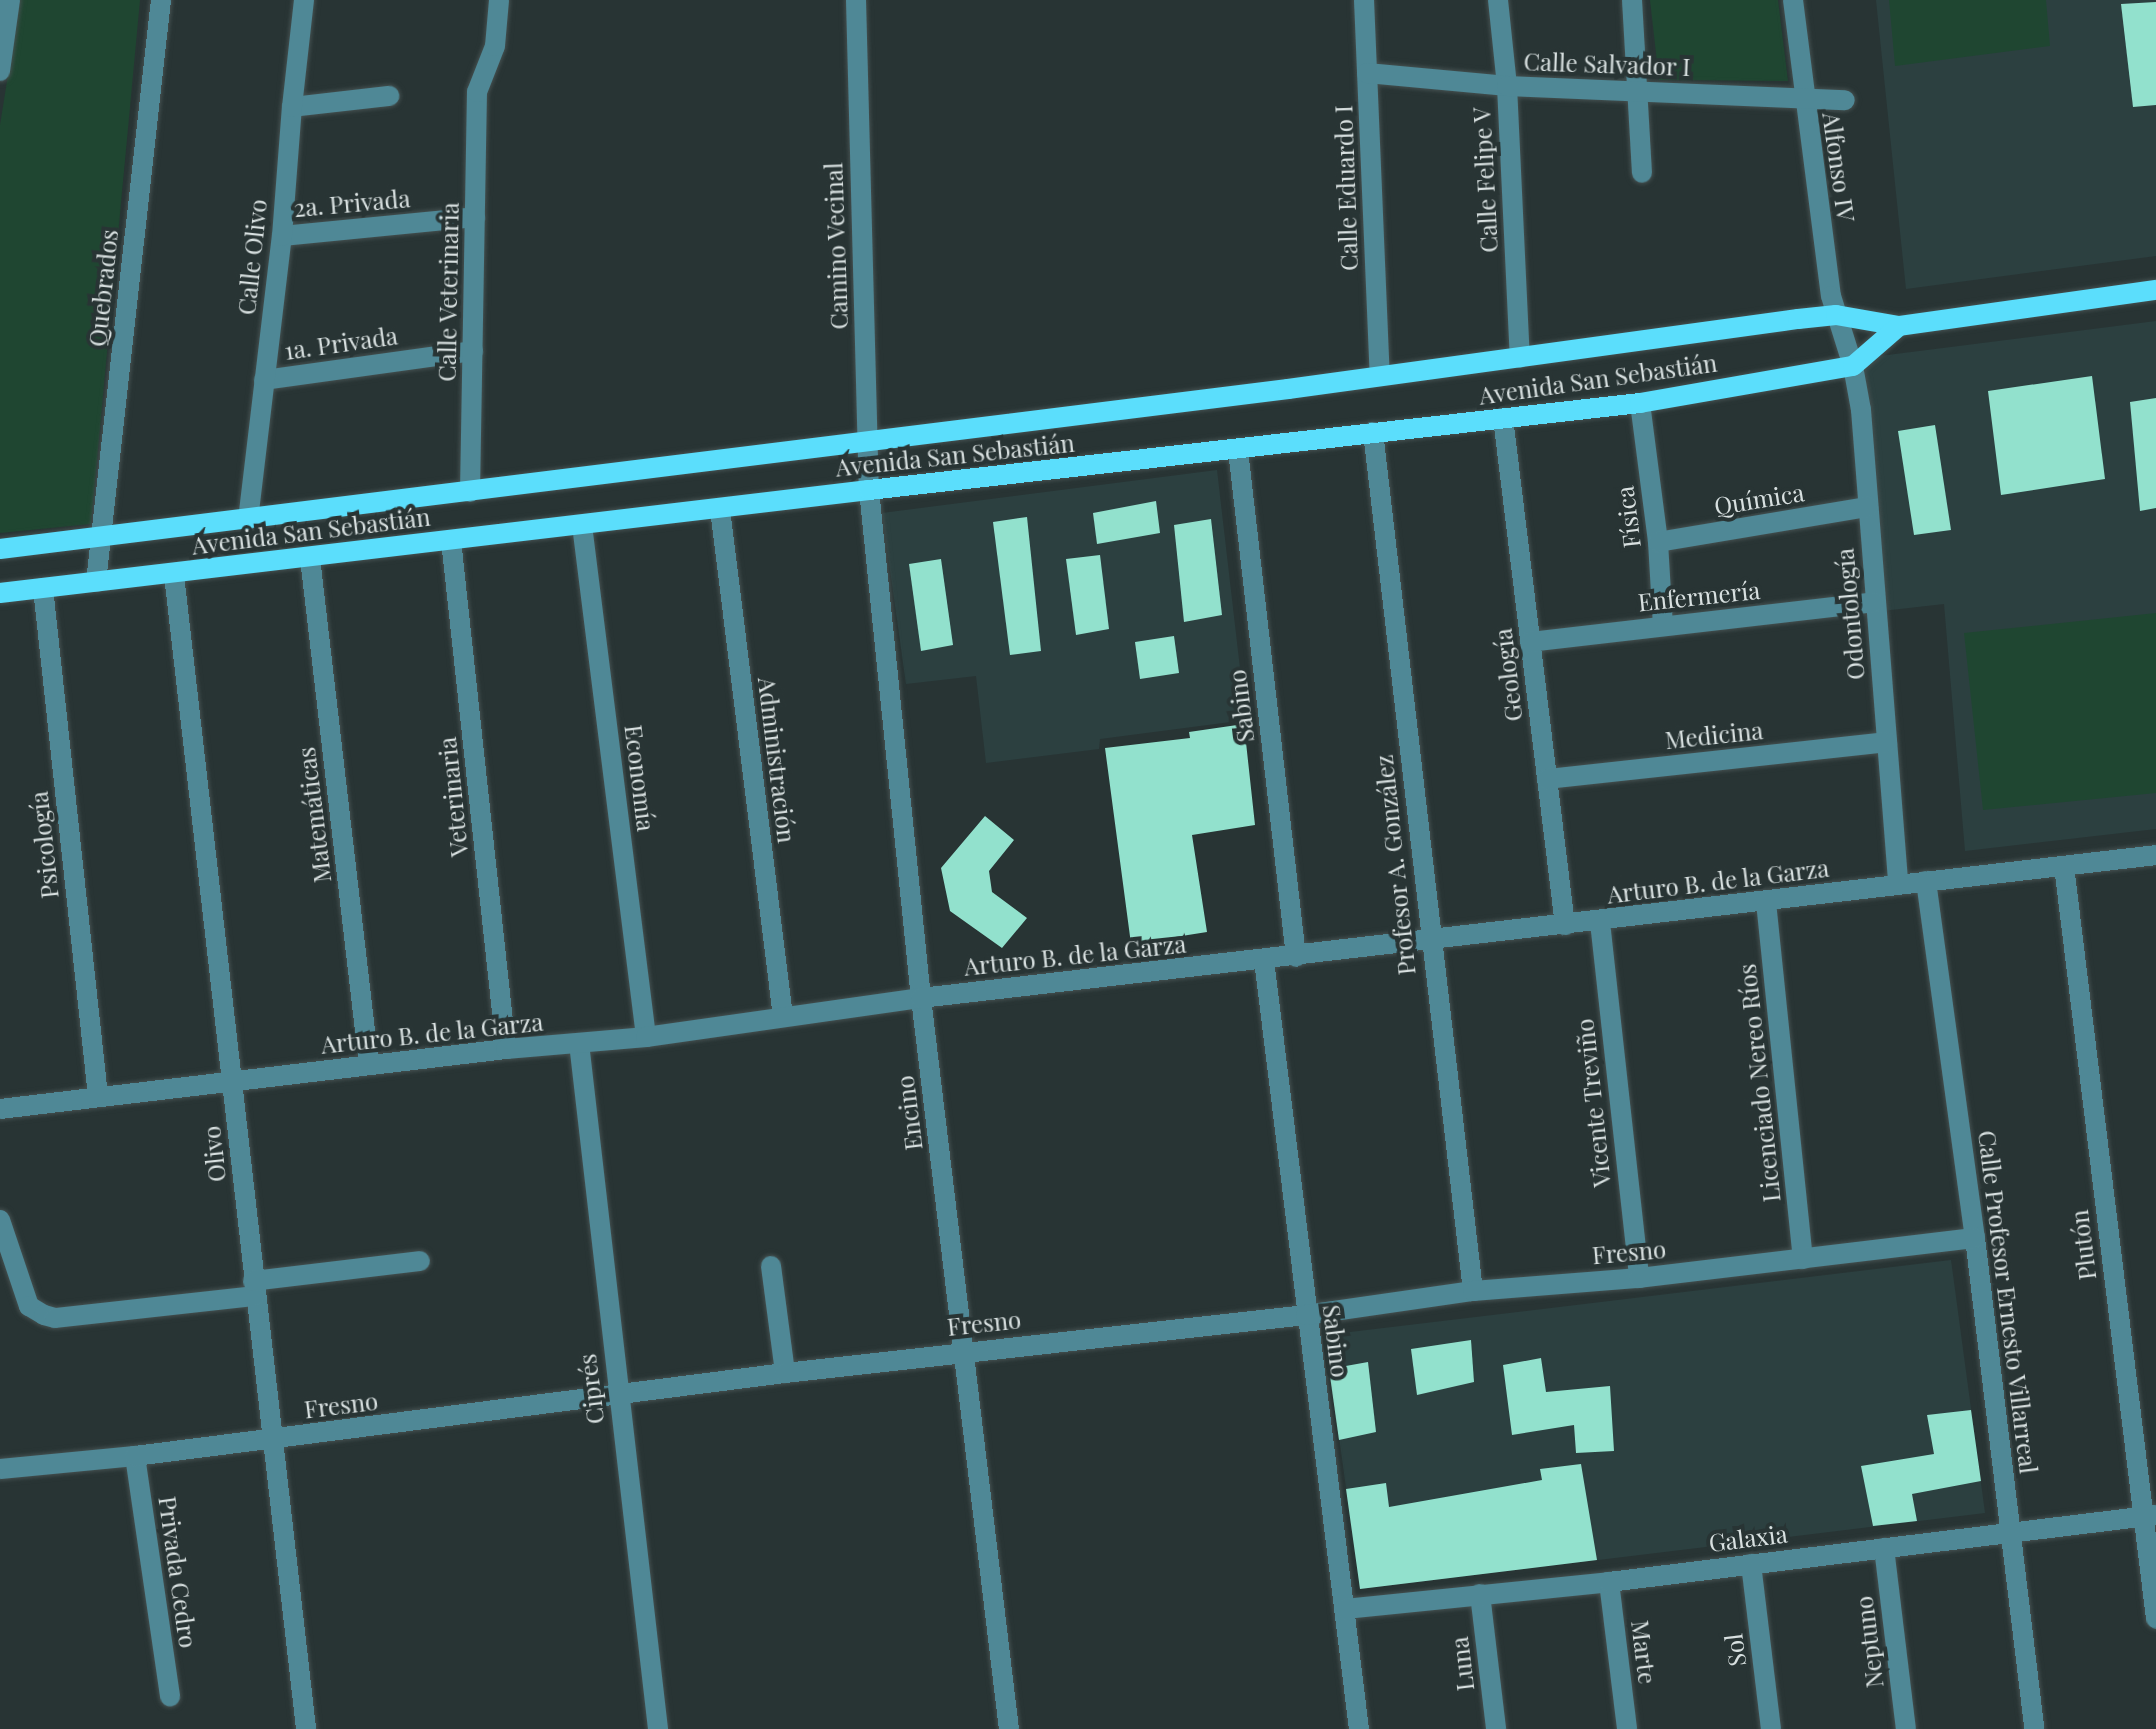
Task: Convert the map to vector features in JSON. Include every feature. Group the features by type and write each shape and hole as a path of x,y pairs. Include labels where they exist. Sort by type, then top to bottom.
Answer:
{"main road":[{"name":"Avenida San Sebastián","path":"0,549 1288,389 1380,374 1836,315 1899,326 2156,290"},
{"path":"1853,366 1899,326"},
{"name":"Avenida San Sebastián","path":"0,593 1640,403 1853,366"}],"street":[{"path":"0,71 10,0"},
{"name":"Quebrados","path":"96,582 161,0"},
{"name":"Calle Olivo","path":"248,520 282,236 304,0"},
{"name":"Calle Veterinaria","path":"470,492 477,92 495,46 499,0"},
{"name":"Camino Vecinal","path":"856,0 869,490"},
{"name":"Calle Eduardo I","path":"1364,0 1380,374"},
{"name":"Calle Felipe V","path":"1498,0 1507,86 1520,358"},
{"path":"1632,0 1640,90 1642,173"},
{"name":"Alfonso IV","path":"1793,0 1803,100 1836,315 1845,340"},
{"name":"Calle Salvador I","path":"1367,73 1507,86 1845,100"},
{"path":"292,107 389,96"},
{"name":"2a. Privada","path":"282,236 475,217"},
{"name":"Odontología","path":"1845,340 1861,410 1898,885"},
{"name":"1a. Privada","path":"264,380 473,351"},
{"name":"Física","path":"1640,403 1658,542 1663,626"},
{"name":"Geología","path":"1503,418 1565,925"},
{"name":"Profesor A. González","path":"1373,432 1429,938 1473,1291"},
{"name":"Sabino","path":"1238,450 1296,957"},
{"name":"Encino","path":"869,490 921,998 1009,1729"},
{"name":"Química","path":"1658,542 1868,507"},
{"name":"Administración","path":"720,509 783,1017"},
{"name":"Economía","path":"582,525 646,1037"},
{"name":"Veterinaria","path":"451,540 506,1049"},
{"name":"Matemáticas","path":"310,558 369,1065"},
{"name":"Olivo","path":"174,575 306,1729"},
{"name":"Psicología","path":"43,588 98,1096"},
{"name":"Enfermería","path":"1530,642 1874,602"},
{"name":"Medicina","path":"1547,779 1887,742"},
{"name":"Arturo B. de la Garza","path":"0,1109 506,1049 646,1037 921,998 1296,957 1429,938 1600,922 2156,855"},
{"name":"Plutón","path":"2064,866 2149,1516 2156,1618"},
{"name":"Calle Profesor Ernesto Villarreal","path":"1926,881 1975,1238 2034,1729"},
{"name":"Licenciado Nereo Ríos","path":"1766,902 1803,1259"},
{"name":"Vicente Treviño","path":"1600,922 1639,1278"},
{"name":"Sabino","path":"1264,960 1359,1729"},
{"name":"Ciprés","path":"579,1043 658,1729"},
{"path":"0,1220 29,1306 55,1318 420,1261"},
{"name":"Fresno","path":"0,1469 274,1440 785,1373 1306,1315 1473,1291 1639,1278 1975,1238"},
{"path":"771,1266 785,1373"},
{"name":"Privada Cedro","path":"135,1456 170,1696"},
{"name":"Galaxia","path":"1345,1609 1609,1582 2149,1516"},
{"name":"Neptuno","path":"1884,1548 1906,1729"},
{"name":"Sol","path":"1751,1564 1771,1729"},
{"name":"Marte","path":"1609,1582 1627,1729"},
{"name":"Luna","path":"1480,1594 1496,1729"}],"shaded area":[{"path":"1876,0 2156,0 2156,256 1906,289"},
{"path":"2156,321 2156,829 1965,851 1944,604 1882,611 1864,358"},
{"path":"1217,470 1246,720 1100,739 1099,749 986,763 976,676 906,684 882,513"},
{"path":"1951,1260 1985,1513 1360,1589 1325,1335"}],"green space":[{"path":"20,0 140,0 91,524 0,533 0,125"},
{"path":"1650,0 1778,0 1788,81 1659,80"},
{"path":"1889,0 2046,0 2050,46 1895,66"},
{"path":"2156,613 2156,793 1983,810 1964,633"}],"building":[{"path":"2156,2 2156,105 2133,107 2121,4"},
{"path":"2092,376 2105,479 2001,495 1988,391"},
{"path":"2156,398 2156,508 2140,511 2130,402"},
{"path":"1935,425 1951,530 1914,535 1898,431"},
{"path":"1156,501 1160,533 1097,544 1093,513"},
{"path":"1027,517 1041,651 1010,655 993,522"},
{"path":"1211,519 1222,615 1184,622 1174,525"},
{"path":"1100,555 1109,629 1076,635 1066,559"},
{"path":"941,559 953,645 921,651 909,564"},
{"path":"1174,636 1179,673 1140,679 1135,642"},
{"path":"1244,724 1255,825 1192,835 1207,932 1131,944 1105,748 1190,738 1189,732"},
{"path":"985,816 1014,840 989,871 992,892 1027,918 1002,948 950,911 941,868"},
{"path":"1471,1340 1474,1382 1417,1395 1411,1349"},
{"path":"1541,1358 1546,1392 1610,1386 1614,1451 1576,1453 1574,1425 1512,1435 1503,1365"},
{"path":"1368,1362 1376,1432 1339,1440 1329,1369"},
{"path":"1971,1410 1981,1481 1912,1494 1917,1521 1873,1526 1861,1466 1934,1454 1927,1415"},
{"path":"1581,1464 1597,1560 1360,1589 1346,1489 1386,1483 1389,1507 1542,1480 1540,1469"}]}
